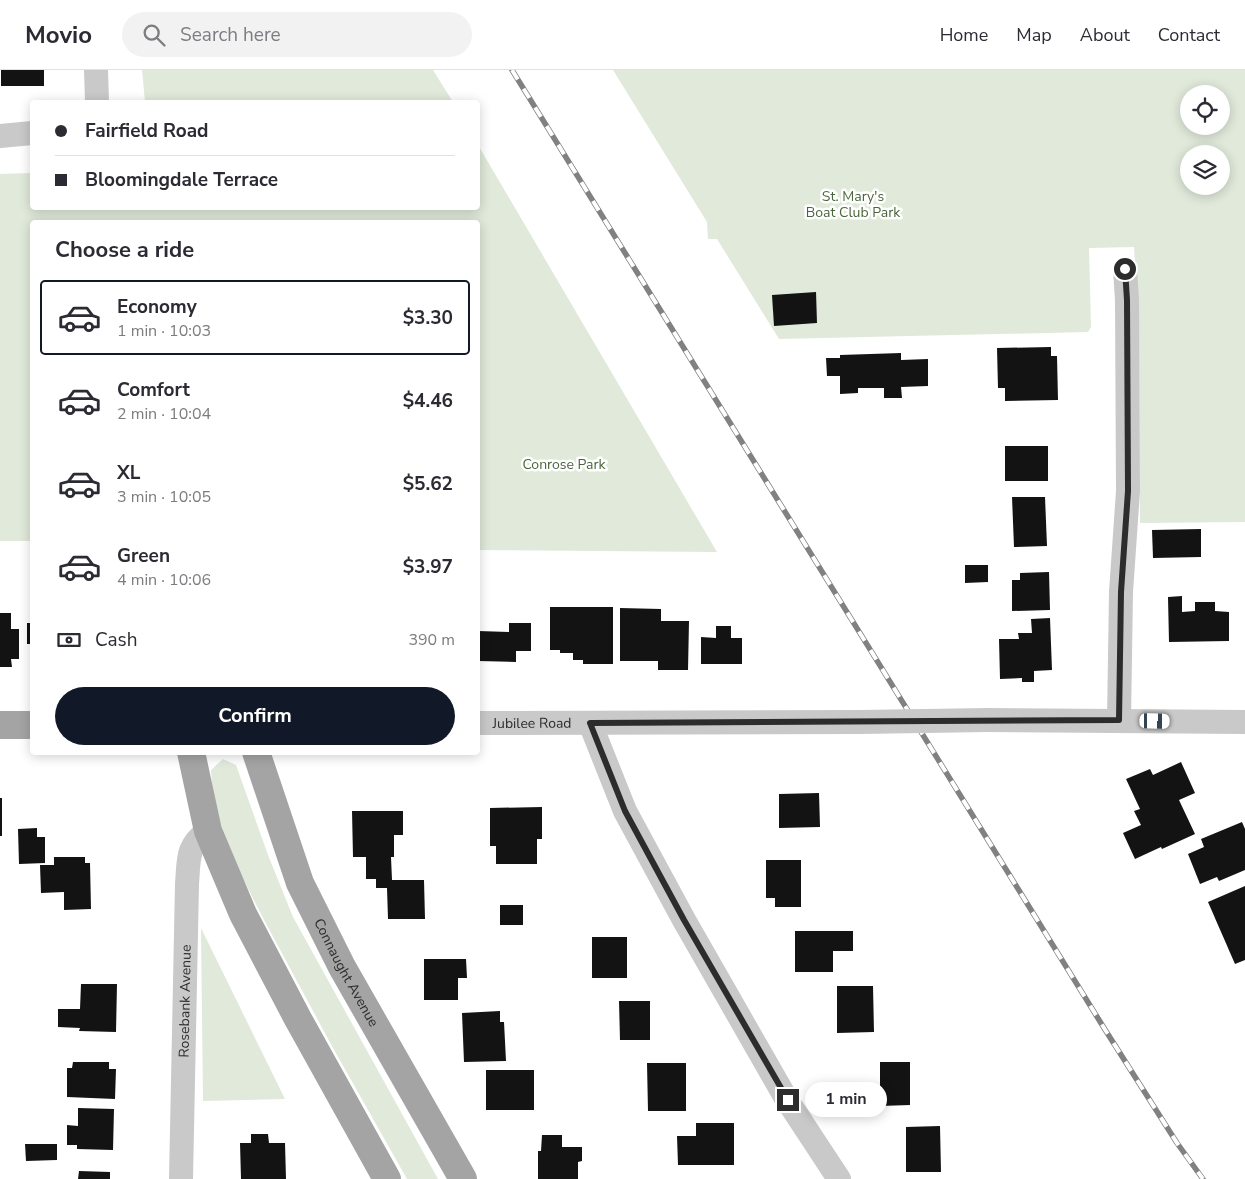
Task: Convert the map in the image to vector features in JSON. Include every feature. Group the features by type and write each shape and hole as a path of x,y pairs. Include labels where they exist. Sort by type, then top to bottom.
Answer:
{"main road":[{"path":"0,725 30,725"},
{"path":"192,755 208,831 248,923 298,1019 388,1179"},
{"name":"Connaught Avenue","path":"257,755 300,883 342,967 462,1179"}],"street":[{"path":"96,70 97,100"},
{"path":"0,136 30,134"},
{"path":"1119,720 1121,592 1128,491 1127,300 1125,269"},
{"name":"Jubilee Road","path":"480,724 988,720 1245,722"},
{"path":"590,723 625,811 684,920 788,1100 840,1179"},
{"name":"Rosebank Avenue","path":"181,1179 187,884 190,854 196,839 208,831"}],"green space":[{"path":"142,70 433,70 452,100 145,100"},
{"name":"St. Mary's Boat Club Park","path":"613,70 1245,70 1245,522 1140,523 1139,325 1134,247 1089,248 1091,327 1088,332 779,339 717,239 708,239 707,222"},
{"name":"Conrose Park","path":"480,148 717,552 480,550 480,220 30,220 30,541 0,541 0,174 30,173 30,210 480,210"},
{"path":"223,759 236,765 268,855 293,917 438,1179 407,1179 333,1048 263,918 228,849 213,799 211,770"},
{"path":"201,928 285,1099 203,1101"}],"building":[{"path":"1,70 44,70 44,86 1,86"},
{"path":"816,292 817,323 774,326 772,295"},
{"path":"1051,347 1051,356 1057,356 1058,400 1005,401 1005,388 998,388 997,348"},
{"path":"901,353 901,360 928,359 928,386 901,387 902,398 884,398 884,388 858,388 858,393 840,394 840,376 827,376 826,358 840,358 840,355"},
{"path":"1005,446 1048,446 1048,481 1005,481"},
{"path":"1012,497 1045,497 1047,546 1014,547"},
{"path":"1201,529 1201,557 1153,558 1152,530"},
{"path":"965,565 988,565 988,582 965,583"},
{"path":"1049,572 1050,610 1012,611 1012,580 1020,580 1020,573"},
{"path":"1182,596 1182,612 1195,611 1195,602 1215,602 1215,611 1229,612 1229,641 1169,642 1168,597"},
{"path":"550,607 613,607 613,664 583,664 583,660 573,660 573,653 560,653 560,650 550,650"},
{"path":"620,608 661,609 661,621 689,621 688,670 658,670 658,661 620,661"},
{"path":"0,613 11,613 11,629 19,629 19,659 11,659 12,667 0,667"},
{"path":"1050,618 1052,670 1034,671 1034,682 1022,682 1022,678 1000,679 999,639 1019,639 1018,633 1032,633 1031,619"},
{"path":"27,623 30,623 30,644 27,644"},
{"path":"509,623 531,623 531,651 516,651 516,662 480,661 480,631 509,632"},
{"path":"716,626 731,626 731,638 742,638 742,664 701,664 701,637 716,638"},
{"path":"1181,762 1195,793 1179,800 1195,834 1135,859 1123,833 1141,825 1134,811 1140,809 1126,779 1150,769 1153,775"},
{"path":"819,793 820,827 779,828 779,794"},
{"path":"0,798 2,798 2,836 0,836"},
{"path":"542,807 542,839 537,839 537,864 496,864 496,846 490,846 490,808"},
{"path":"352,811 403,811 403,835 394,835 394,857 391,857 392,880 424,880 425,919 388,919 387,888 376,888 376,879 366,879 366,857 353,857"},
{"path":"1242,822 1245,829 1245,870 1219,881 1217,877 1200,884 1188,854 1204,847 1201,839"},
{"path":"37,828 37,837 45,837 45,863 19,864 18,829"},
{"path":"54,857 85,857 85,863 90,863 91,909 64,910 64,892 41,893 40,865 54,865"},
{"path":"766,860 801,860 801,907 775,907 775,898 766,898"},
{"path":"1245,886 1245,960 1235,964 1208,902"},
{"path":"500,905 523,905 523,925 500,925"},
{"path":"795,931 853,931 853,951 833,951 833,972 795,972"},
{"path":"592,937 627,937 627,978 592,978"},
{"path":"424,959 466,959 467,978 458,978 458,1000 424,1000"},
{"path":"81,984 117,984 116,1032 79,1031 80,1028 58,1027 58,1009 80,1009"},
{"path":"837,986 873,986 874,1032 837,1033"},
{"path":"619,1001 650,1001 650,1040 620,1040"},
{"path":"500,1011 500,1022 504,1022 506,1061 464,1062 462,1013"},
{"path":"73,1062 109,1062 109,1069 116,1069 115,1099 67,1097 67,1068 72,1068"},
{"path":"880,1062 910,1062 910,1105 880,1106"},
{"path":"647,1063 686,1063 686,1111 648,1111"},
{"path":"486,1070 534,1070 534,1110 486,1110"},
{"path":"78,1108 114,1109 113,1150 77,1149 77,1145 67,1145 67,1125 78,1126"},
{"path":"696,1123 734,1123 734,1165 678,1165 677,1136 696,1136"},
{"path":"940,1126 941,1172 906,1172 906,1127"},
{"path":"251,1134 268,1134 269,1143 285,1143 286,1179 241,1179 240,1143 251,1143"},
{"path":"542,1135 562,1135 562,1147 582,1147 582,1161 578,1162 578,1179 538,1179 538,1151 541,1151"},
{"path":"25,1144 57,1144 57,1160 26,1161"},
{"path":"79,1171 110,1172 110,1179 78,1179"}],"railway":[{"path":"512,70 1104,1028 1177,1143 1203,1179"}],"route":[{"path":"788,1100 684,920 625,811 590,723 1119,720 1121,592 1128,491 1127,300 1125,269"}]}
